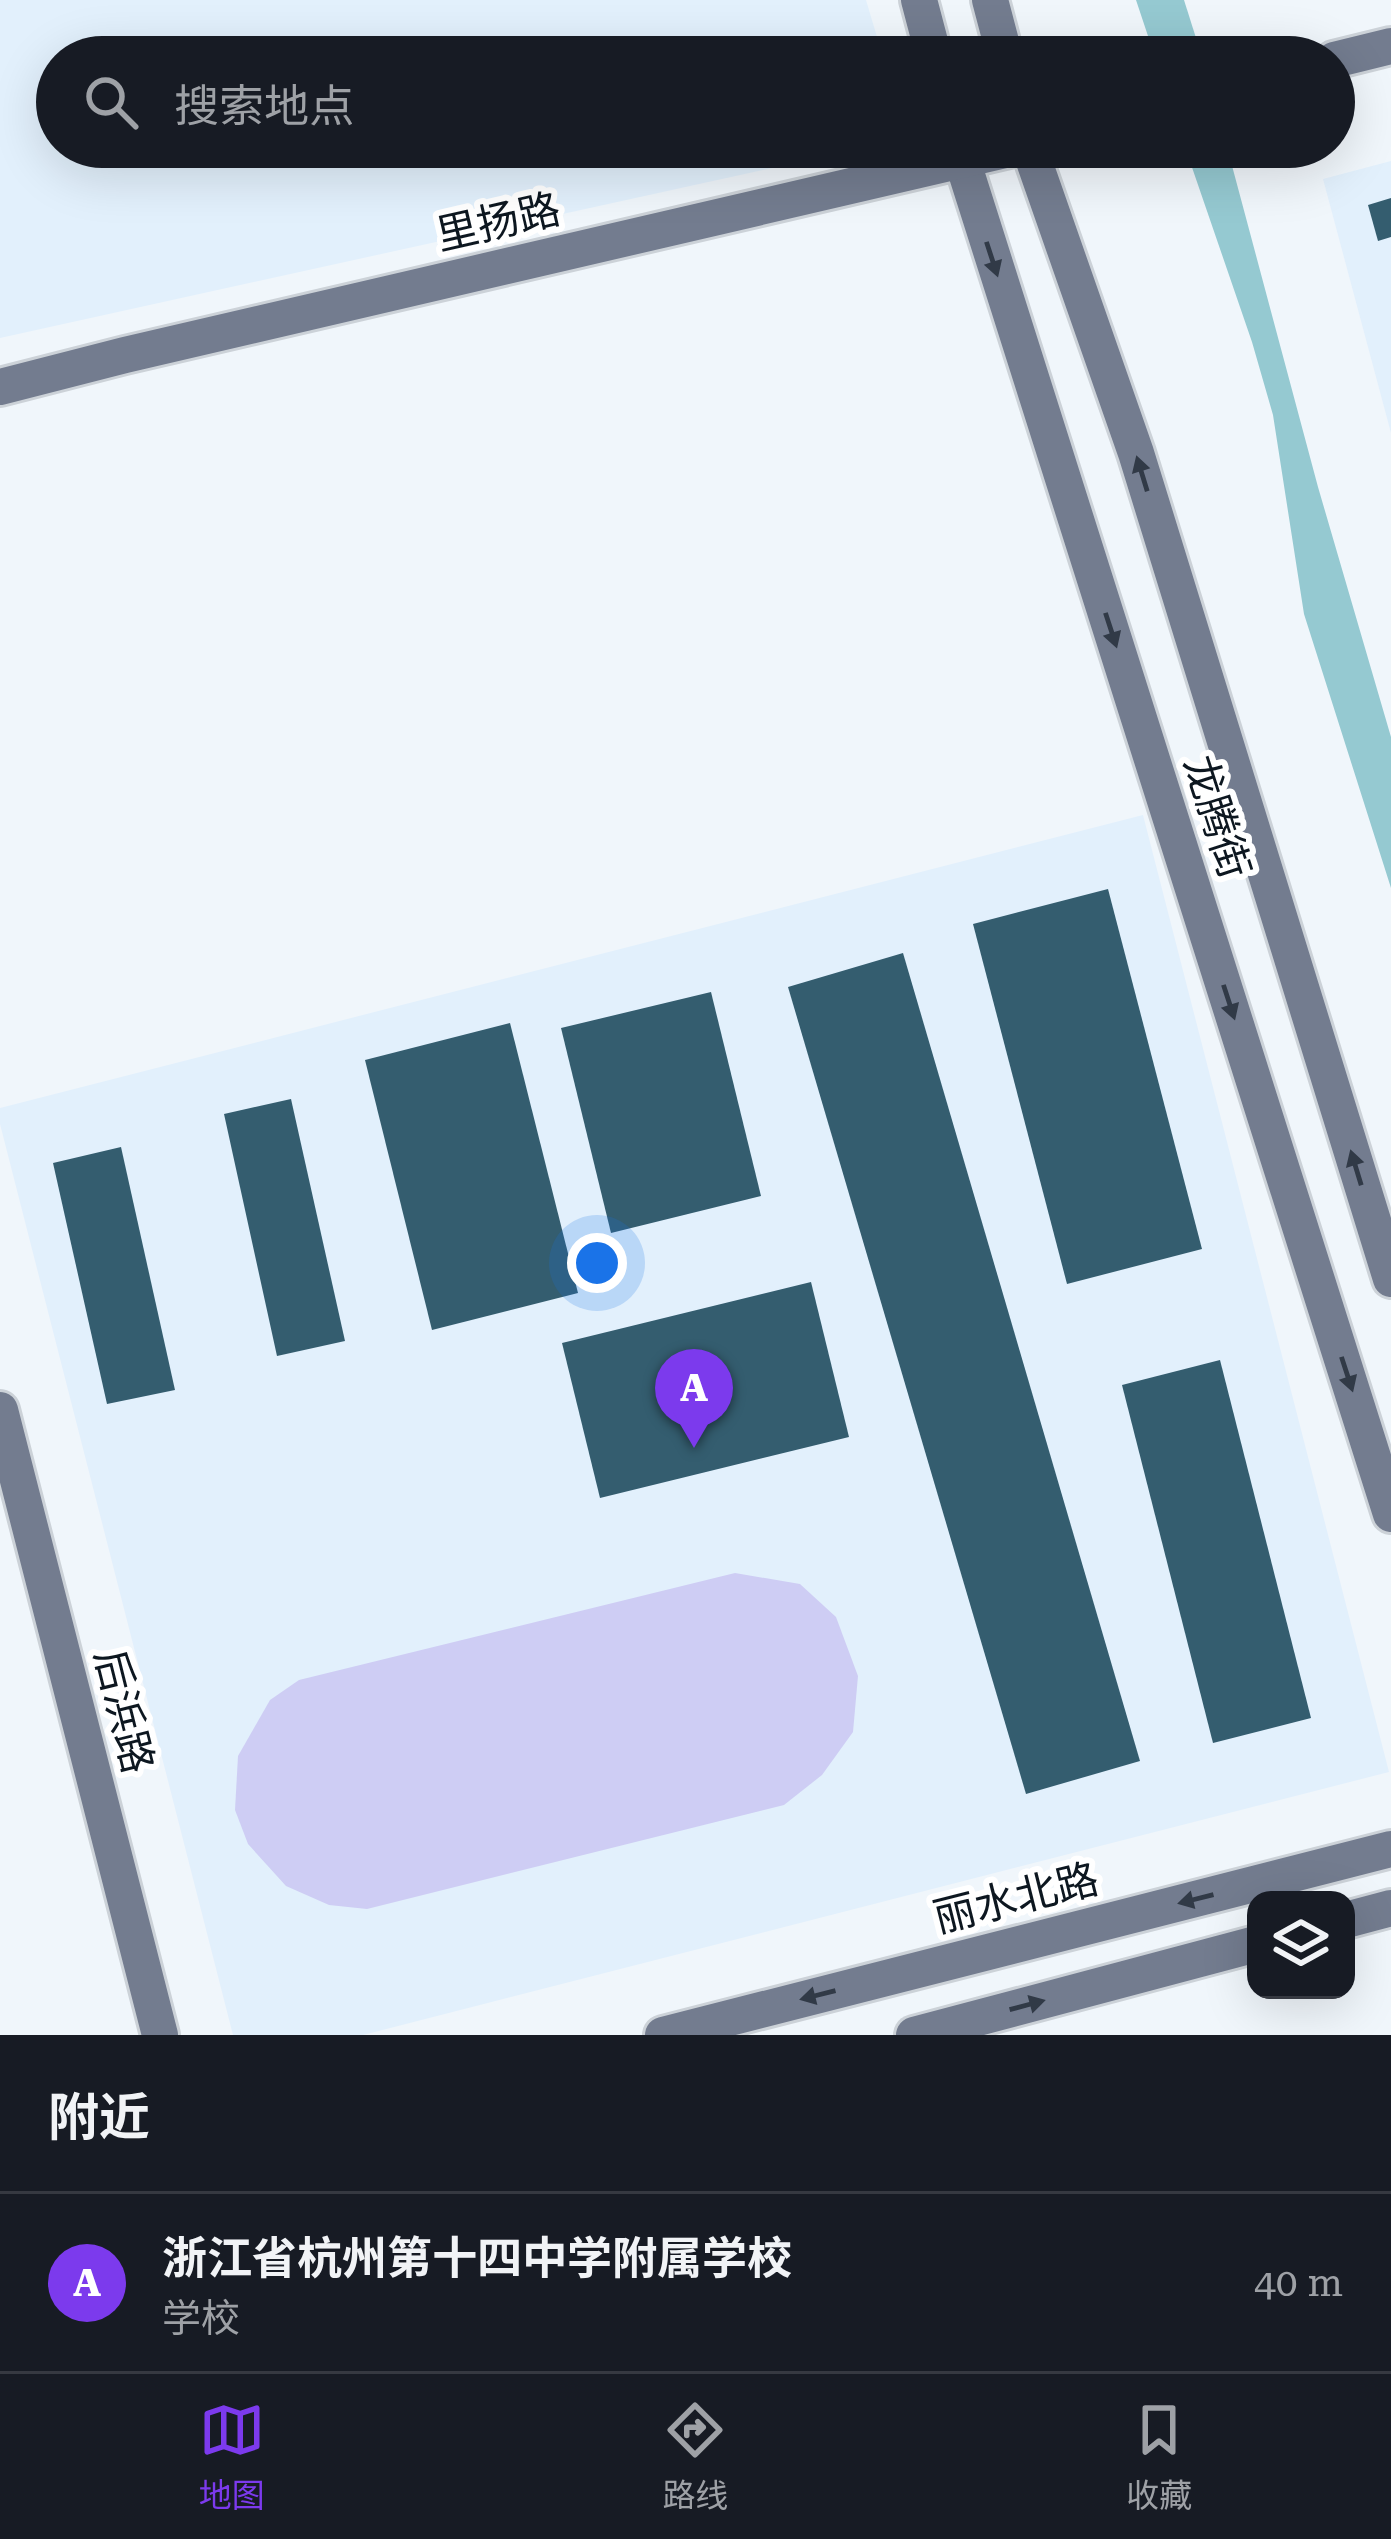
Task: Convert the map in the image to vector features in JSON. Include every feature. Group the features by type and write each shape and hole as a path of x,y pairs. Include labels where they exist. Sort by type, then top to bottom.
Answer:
{"main road":[{"path":"919,0 928,36"},
{"path":"990,0 999,36"},
{"path":"1355,55 1391,46"},
{"name":"里扬路","path":"0,387 901,168"},
{"name":"龙腾街","path":"963,168 1391,1514"},
{"name":"龙腾街","path":"1036,168 1136,453 1391,1280"},
{"name":"后浜路","path":"0,1410 160,2035"},
{"name":"丽水北路","path":"663,2035 1391,1849"},
{"path":"1355,1918 1391,1908"},
{"path":"914,2035 1247,1946"}],"shaded area":[{"path":"0,0 866,0 877,36 36,36 36,168 772,168 0,338"},
{"path":"1136,0 1184,0 1195,36 1148,36"},
{"path":"1391,161 1391,433 1323,179"},
{"path":"1192,168 1233,168 1391,737 1391,888 1304,614 1273,415"},
{"path":"1143,815 1389,1772 363,2035 233,2035 0,1124 0,1108"},
{"path":"735,1573 800,1584 836,1617 858,1676 853,1732 822,1775 784,1805 367,1909 329,1905 286,1886 248,1844 235,1810 238,1756 270,1700 299,1680"}],"building":[{"path":"1391,198 1391,237 1378,241 1368,205"},
{"path":"1108,889 1202,1249 1067,1284 973,924"},
{"path":"903,953 1140,1761 1026,1794 788,987"},
{"path":"711,992 761,1196 611,1233 561,1028"},
{"path":"510,1023 578,1293 432,1330 365,1060"},
{"path":"291,1099 345,1341 277,1356 224,1114"},
{"path":"121,1147 175,1390 107,1404 53,1163"},
{"path":"811,1282 849,1437 600,1498 562,1343"},
{"path":"1220,1360 1311,1718 1213,1743 1122,1385"}],"place":[{"name":"浙江省杭州第十四中学附属学校","path":"694,1448"}]}
